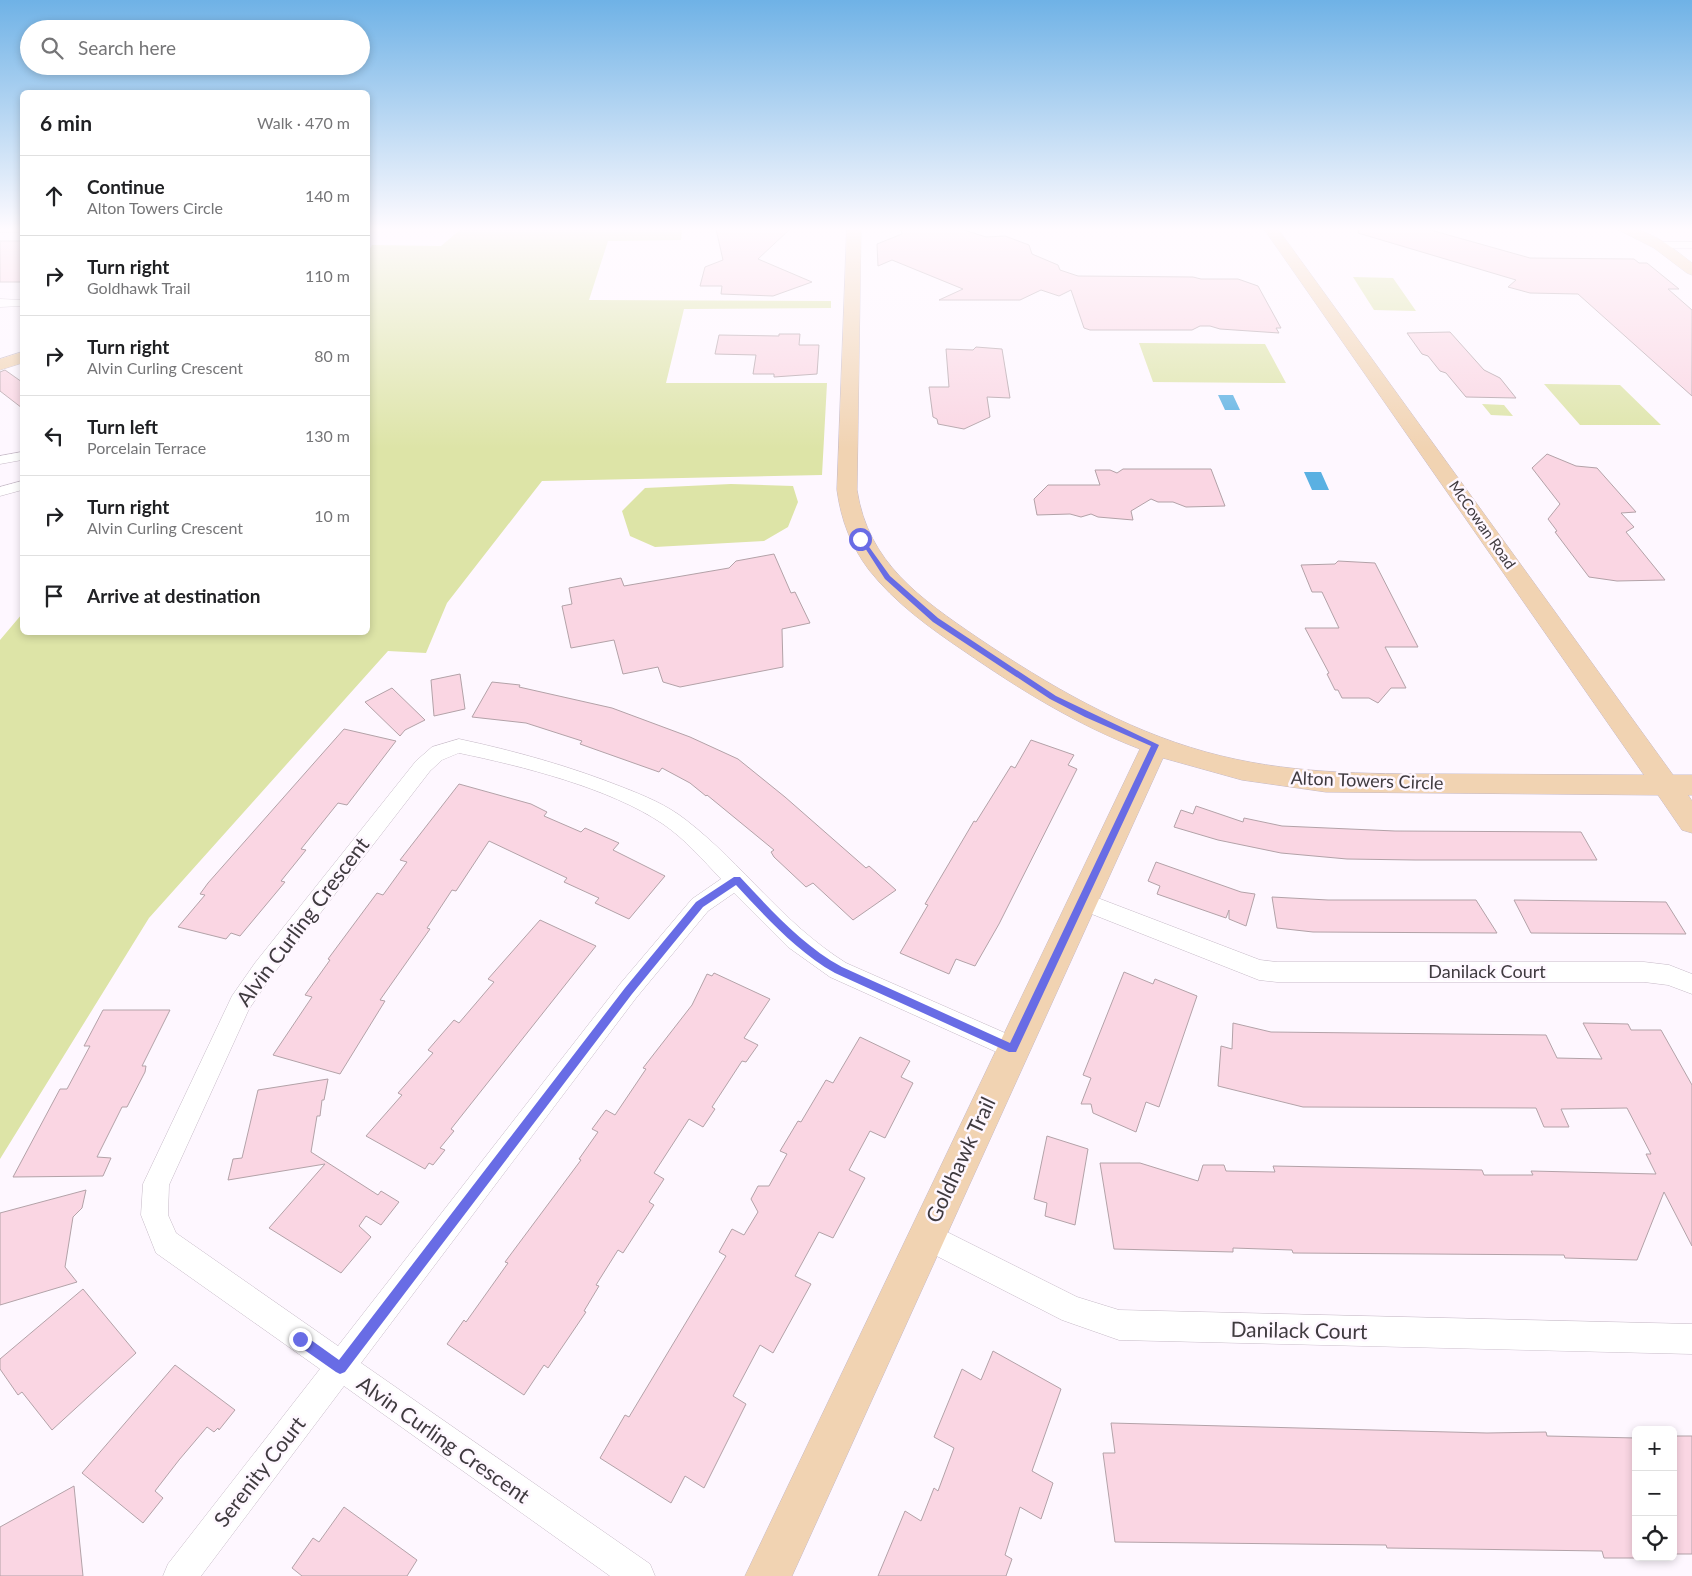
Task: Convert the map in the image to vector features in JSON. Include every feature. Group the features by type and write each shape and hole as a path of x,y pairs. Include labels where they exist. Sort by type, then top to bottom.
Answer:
{"street":[{"path":"0,303 20,303"},
{"name":"Alton Towers Circle","path":"852,303 847,490 853,522 862,543 879,567 903,593 936,620 1053,698 1087,716 1155,745 1220,765 1280,777 1321,782 1679,785"},
{"name":"McCowan Road","path":"1326,303 1679,785 1692,822"},
{"path":"0,365 20,358"},
{"path":"0,460 20,456"},
{"path":"0,492 20,486"},
{"name":"Goldhawk Trail","path":"768,1576 927,1236 1012,1048 1155,745"},
{"name":"Alvin Curling Crescent","path":"638,1576 340,1368 166,1243 154,1223 152,1207 156,1184 226,1030 240,1003 263,970 423,766 434,754 445,748 459,746 570,773 639,802 664,815 684,829 774,919 817,958 838,970 1012,1048"},
{"name":"Serenity Court","path":"180,1576 634,984 700,904 737,880"},
{"name":"Danilack Court","path":"1082,901 1259,970 1277,972 1644,972 1669,975 1692,984"},
{"name":"Danilack Court","path":"927,1236 1072,1310 1118,1325 1692,1339"}],"green space":[{"path":"370,303 831,303 831,308 684,309 666,383 827,383 822,475 542,481 447,603 426,653 388,651 149,918 0,1159 0,640 20,616 20,635 370,635"},
{"path":"1369,303 1410,303 1416,311 1374,310"},
{"path":"1139,343 1265,344 1286,383 1153,382"},
{"path":"1544,384 1620,385 1661,425 1580,425"},
{"path":"1482,404 1504,405 1513,416 1491,415"},
{"path":"731,484 793,486 798,502 788,527 764,541 655,547 630,536 622,511 645,488"}],"water":[{"path":"1218,395 1233,395 1240,410 1225,410"},
{"path":"1304,472 1321,472 1329,490 1312,490"}],"building":[{"path":"1075,303 1267,303 1281,328 1276,328 1279,333 1220,329 1210,326 1200,326 1192,330 1090,330 1084,328"},
{"path":"1588,303 1683,303 1692,310 1692,396"},
{"path":"1450,332 1484,370 1500,378 1516,398 1466,397 1446,373 1440,371 1428,356 1422,354 1407,333"},
{"path":"779,334 800,334 799,345 819,345 817,374 774,377 774,374 753,374 756,355 715,354 719,335 779,336"},
{"path":"976,347 1002,349 1010,398 987,397 990,417 964,429 938,424 937,419 933,417 929,387 949,387 946,349 973,350"},
{"path":"5,370 20,381 20,406 0,391 0,372"},
{"path":"1547,454 1576,466 1597,468 1636,512 1621,513 1634,527 1626,532 1665,580 1617,581 1589,577 1555,532 1557,531 1548,519 1560,504 1532,468"},
{"path":"1123,469 1211,469 1225,506 1186,507 1173,502 1158,502 1151,499 1131,511 1133,520 1098,517 1091,514 1081,517 1070,514 1037,515 1034,499 1048,485 1100,485 1095,470 1110,470 1117,473"},
{"path":"774,554 791,593 795,592 810,623 782,629 783,667 680,687 663,682 658,667 623,674 614,640 571,648 562,606 572,604 569,588 621,578 624,586 729,568 736,561"},
{"path":"1338,561 1375,563 1418,647 1385,647 1406,688 1391,688 1378,703 1369,698 1342,698 1338,690 1335,690 1327,674 1329,673 1305,628 1339,628 1322,592 1312,592 1301,565 1335,564"},
{"path":"460,674 465,709 434,716 431,680"},
{"path":"492,682 520,685 519,687 612,708 690,737 738,759 785,797 866,868 869,866 896,890 853,920 813,883 806,887 774,857 771,852 774,850 707,795 690,783 662,768 659,772 580,744 582,741 526,723 472,717"},
{"path":"392,688 425,720 405,730 400,736 365,702"},
{"path":"344,729 396,741 347,805 338,803 301,849 306,850 281,881 285,882 240,936 231,933 226,939 178,927 205,895 200,894 208,883"},
{"path":"1031,740 1074,755 1068,765 1077,769 999,924 975,966 956,959 949,974 900,953 928,905 925,904 974,821 976,822 1011,766 1015,768"},
{"path":"459,784 531,804 547,812 544,816 581,832 585,828 619,843 613,850 665,876 629,919 595,903 599,898 564,882 567,878 489,841 456,891 452,890 427,928 430,929 380,1000 385,1001 340,1074 273,1055 312,997 305,995 330,960 328,959 377,893 383,895 407,862 400,860"},
{"path":"1196,806 1243,822 1244,818 1282,826 1395,831 1581,832 1597,860 1347,859 1281,853 1218,840 1174,827 1181,810 1193,814"},
{"path":"1156,862 1241,892 1255,894 1246,926 1229,919 1229,910 1226,918 1157,894 1160,886 1148,881"},
{"path":"1272,897 1328,900 1476,900 1497,933 1313,932 1277,928"},
{"path":"1514,900 1666,902 1686,934 1531,933"},
{"path":"540,920 596,946 451,1129 454,1131 440,1148 445,1150 433,1165 429,1163 425,1169 366,1136 402,1095 398,1093 433,1053 428,1050 454,1020 459,1023 494,982 488,979"},
{"path":"1124,972 1153,984 1155,979 1197,996 1159,1107 1146,1102 1136,1132 1093,1113 1091,1104 1081,1104 1091,1078 1083,1075"},
{"path":"714,973 770,999 744,1038 758,1045 746,1062 742,1061 712,1107 715,1109 703,1127 689,1119 654,1173 664,1179 649,1202 654,1205 623,1253 618,1250 596,1285 599,1286 584,1311 586,1312 548,1368 544,1365 524,1395 447,1344 464,1320 466,1322 508,1263 505,1262 581,1160 579,1159 598,1132 592,1129 606,1110 615,1115 646,1069 643,1068 692,1005 707,974 712,976"},
{"path":"103,1010 170,1010 142,1066 146,1066 145,1072 127,1107 122,1107 97,1157 111,1158 103,1176 13,1177 60,1089 67,1089 90,1046 84,1046"},
{"path":"1233,1023 1271,1032 1546,1035 1557,1058 1602,1059 1583,1023 1628,1024 1631,1030 1661,1030 1692,1085 1692,1246 1664,1192 1637,1260 1565,1258 1564,1255 1293,1253 1292,1250 1233,1248 1233,1252 1114,1249 1100,1163 1140,1163 1198,1181 1203,1165 1224,1165 1226,1171 1275,1172 1273,1166 1482,1170 1484,1175 1533,1175 1531,1171 1656,1174 1646,1154 1651,1154 1627,1108 1561,1109 1569,1127 1544,1127 1536,1108 1303,1107 1218,1086 1221,1046 1232,1049"},
{"path":"860,1037 910,1061 901,1077 913,1083 885,1138 870,1131 849,1170 865,1178 833,1238 819,1232 795,1276 811,1284 773,1353 760,1345 733,1396 746,1404 704,1488 685,1476 671,1503 600,1458 625,1415 629,1417 726,1256 719,1252 732,1229 744,1235 758,1212 751,1199 758,1186 769,1186 787,1154 780,1151 798,1121 801,1122 826,1080 833,1083"},
{"path":"328,1079 320,1116 317,1116 311,1152 378,1195 381,1191 399,1202 381,1225 366,1216 359,1226 371,1237 341,1273 269,1228 325,1164 228,1180 233,1159 242,1158 258,1090"},
{"path":"1047,1136 1088,1149 1075,1225 1045,1216 1047,1203 1034,1199"},
{"path":"86,1190 82,1208 73,1217 65,1267 77,1282 0,1305 0,1213"},
{"path":"83,1289 136,1353 52,1430 22,1392 18,1395 0,1369 0,1359"},
{"path":"993,1351 1061,1389 1032,1471 1053,1483 1041,1519 1020,1507 1005,1555 1012,1559 1006,1576 878,1576 905,1511 921,1521 934,1488 938,1491 954,1448 934,1437 962,1369 981,1380"},
{"path":"175,1365 235,1410 219,1430 218,1428 214,1432 207,1427 179,1460 155,1491 163,1498 143,1523 82,1473"},
{"path":"1111,1423 1487,1433 1546,1432 1547,1436 1632,1438 1632,1558 1604,1558 1602,1551 1387,1548 1386,1545 1115,1542 1103,1453 1115,1453"},
{"path":"1677,1436 1692,1436 1692,1554 1677,1554"},
{"path":"74,1486 83,1576 0,1576 0,1527"},
{"path":"344,1507 417,1560 407,1576 302,1576 292,1568 313,1538 319,1542"}],"route":[{"path":"300,1339 340,1368 628,991 700,904 737,880 774,919 817,958 838,970 1012,1048 1155,745 1087,716 1053,698 936,620 908,598 888,578 871,557 860,539"}]}
